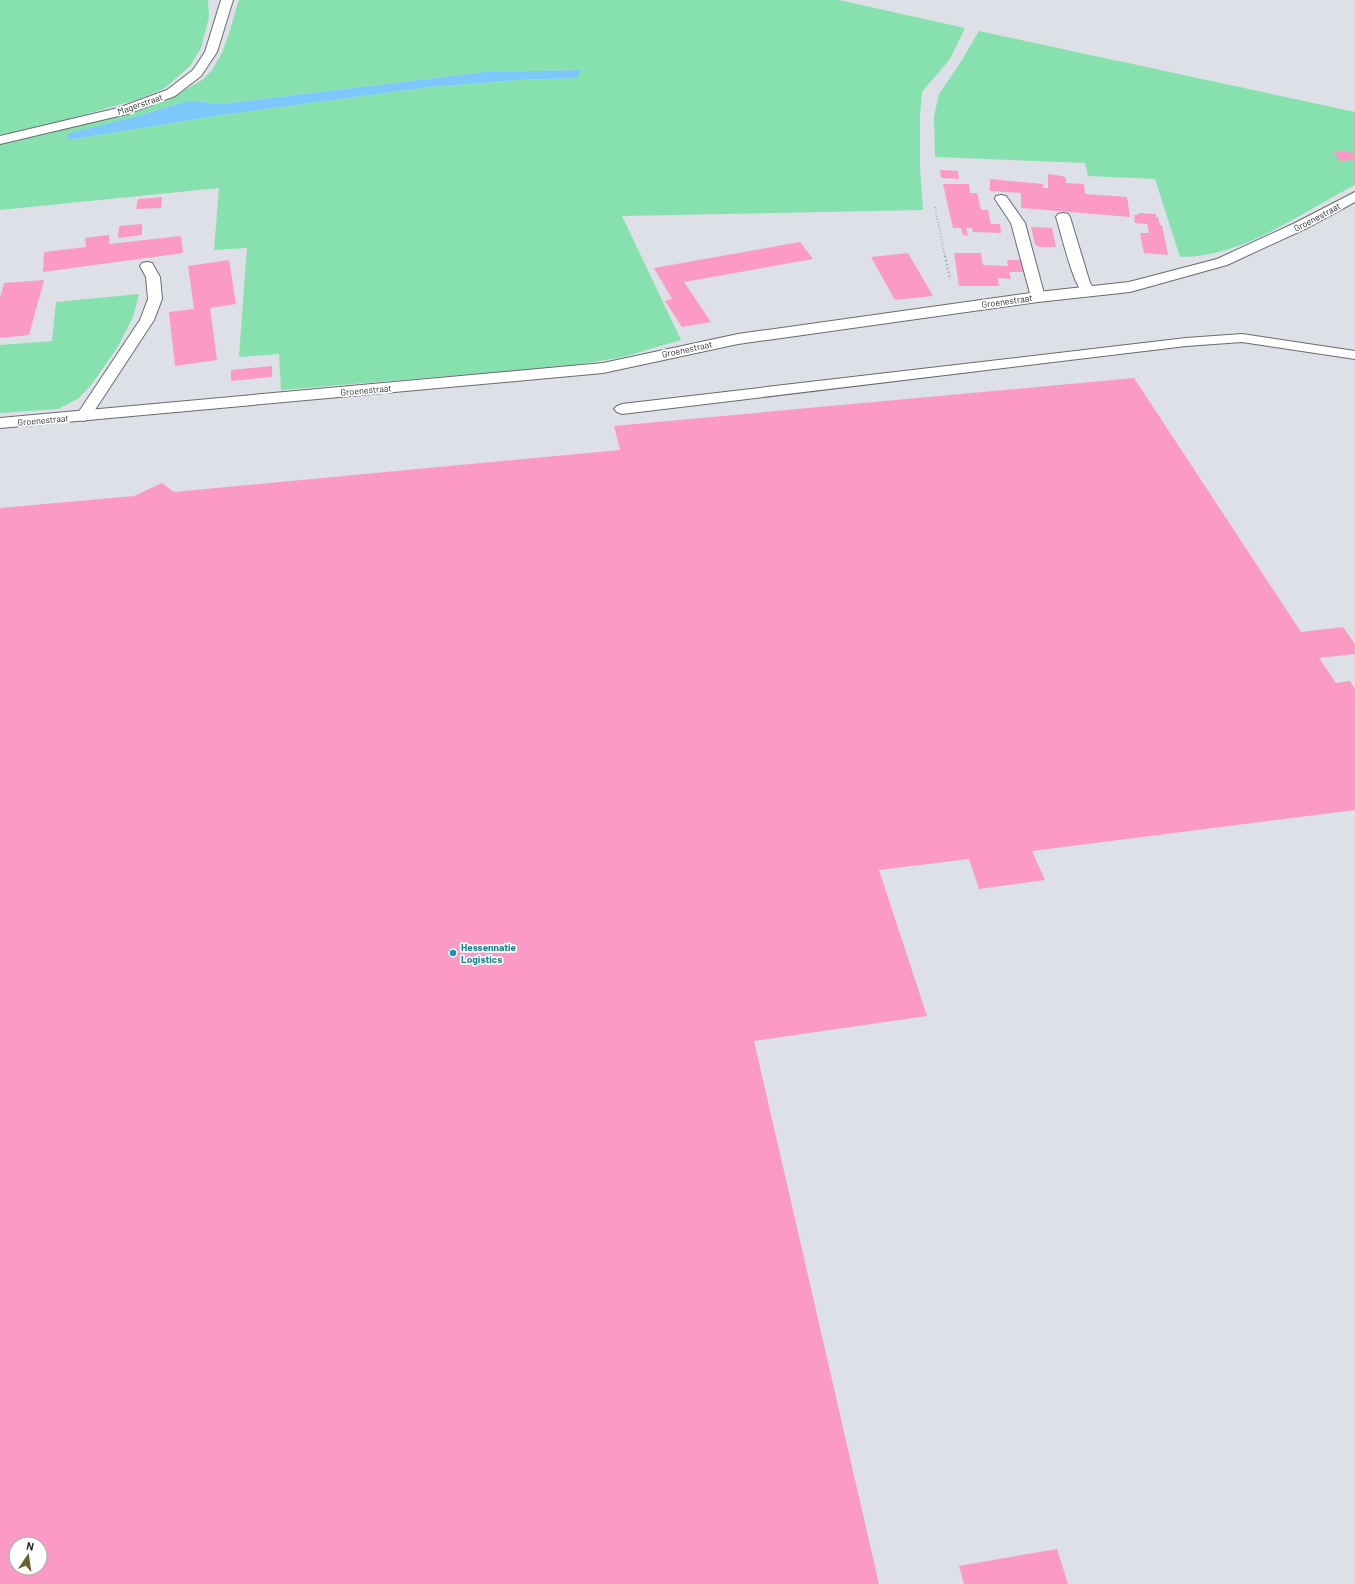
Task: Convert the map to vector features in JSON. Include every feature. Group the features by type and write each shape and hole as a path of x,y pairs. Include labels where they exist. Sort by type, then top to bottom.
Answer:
{"street":[{"name":"Magerstraat","path":"0,140 122,111 171,93 197,73 212,52 227,0"},
{"name":"Groenestraat","path":"0,423 603,368 738,339 1038,297 1130,287 1222,262 1300,226 1355,196"}],"lane":[{"path":"1001,199 1018,223 1038,297"},
{"path":"1063,217 1083,284 1089,291"},
{"path":"84,416 147,320 155,299 153,277 147,266"},
{"path":"622,409 1186,342 1242,338 1355,355"}],"path":[{"path":"935,207 954,300 958,308"}],"green space":[{"path":"0,0 208,0 209,17 201,48 190,66 165,88 139,99 62,121 0,135"},
{"path":"239,0 839,0 965,28 950,59 922,92 920,116 920,168 923,210 622,216 681,340 623,357 570,366 281,390 279,354 239,357 247,248 214,250 219,188 0,210 0,143 113,116 168,100 202,80 212,70 222,53","holes":["580,70 576,78 518,80 429,87 215,116 69,140 67,135 184,102 222,104 485,72"]},
{"path":"979,31 1355,112 1355,185 1271,232 1249,242 1227,250 1204,255 1180,257 1155,179 1088,176 1085,163 935,157 934,116 939,94"},
{"path":"139,294 133,317 117,348 92,384 79,398 58,409 0,413 0,345 52,341 56,302"}],"water":[{"path":"581,70 577,78 518,80 429,87 215,116 68,140 67,134 138,116 184,102 222,104 485,72"}],"building":[{"path":"1333,151 1351,151 1355,157 1355,160 1340,161"},
{"path":"940,170 958,171 959,179 941,178"},
{"path":"1048,174 1066,178 1066,183 1084,184 1085,194 1127,197 1130,217 1021,208 1021,193 990,191 990,179 1043,184 1043,188 1048,188"},
{"path":"943,184 969,184 970,193 977,193 981,210 988,210 991,224 1000,224 1001,233 973,232 972,228 966,228 968,236 963,235 961,228 953,228"},
{"path":"162,197 161,208 136,209 138,199"},
{"path":"1138,213 1156,214 1160,225 1162,225 1168,255 1144,253 1140,233 1149,233 1147,224 1135,223 1134,215 1138,215"},
{"path":"142,224 142,235 118,238 119,226"},
{"path":"1031,227 1052,228 1056,247 1039,247 1035,244"},
{"path":"109,235 109,244 181,236 183,253 43,272 44,252 86,247 85,238"},
{"path":"800,242 813,259 684,282 711,322 682,327 665,301 672,299 654,268"},
{"path":"908,253 933,296 895,300 871,257"},
{"path":"954,253 981,253 983,265 1008,266 1007,260 1021,260 1023,272 1009,272 1011,279 998,278 999,286 959,286"},
{"path":"229,260 236,304 210,308 217,360 175,366 169,312 194,309 188,266"},
{"path":"44,280 29,335 0,338 0,298 4,283"},
{"path":"272,366 272,377 231,381 231,370"},
{"name":"Hessennatie Logistics","path":"1134,378 1301,632 1343,627 1355,644 1355,654 1319,658 1336,683 1350,681 1355,689 1355,810 1032,851 1045,880 979,889 969,859 879,870 927,1016 754,1041 879,1584 0,1584 0,508 134,496 162,483 174,492 620,450 614,426"},
{"path":"1057,1549 1068,1584 964,1584 959,1566"}],"place":[{"name":"Hessennatie Logistics","path":"453,953"}]}
